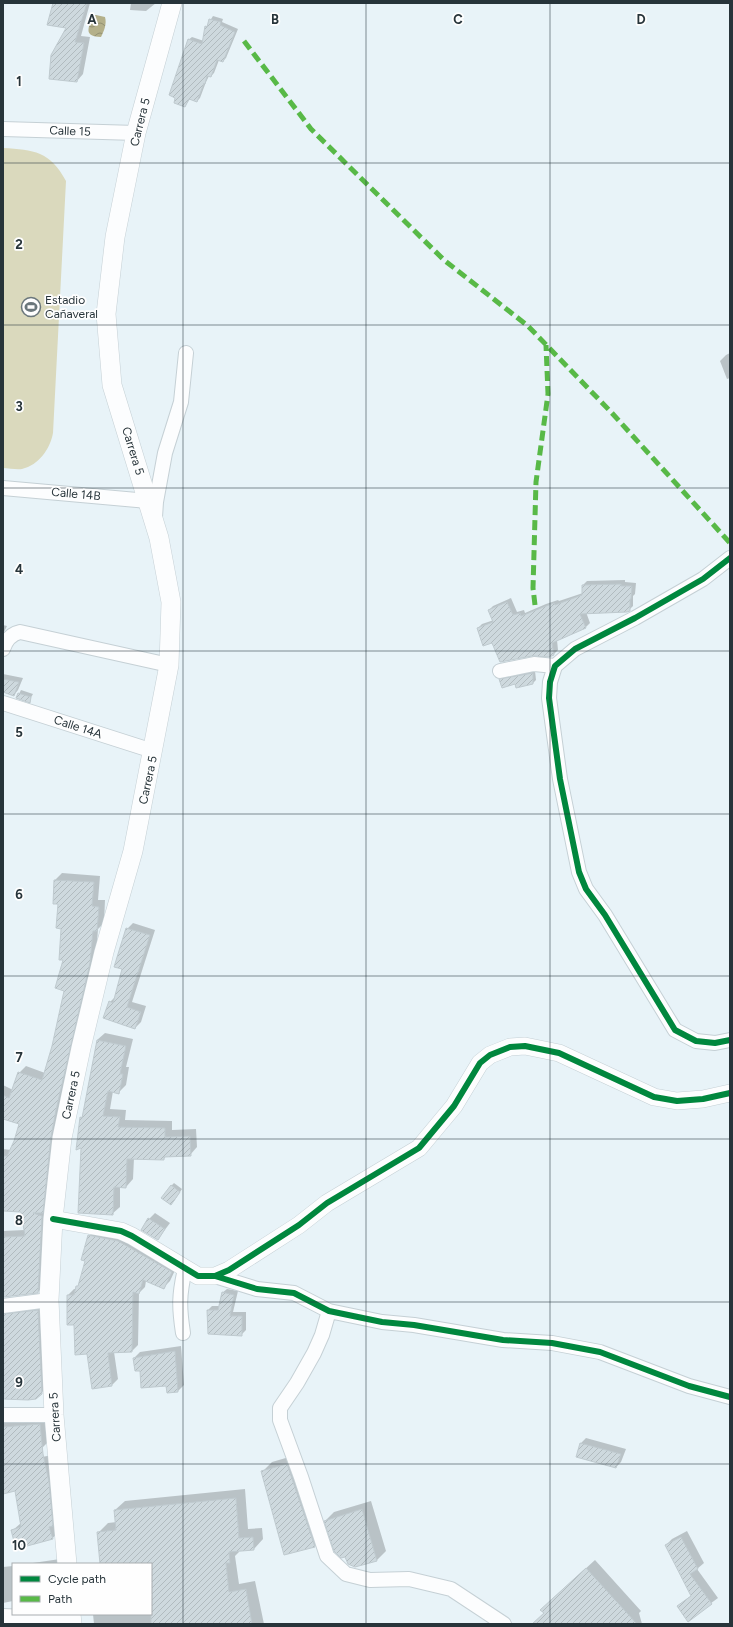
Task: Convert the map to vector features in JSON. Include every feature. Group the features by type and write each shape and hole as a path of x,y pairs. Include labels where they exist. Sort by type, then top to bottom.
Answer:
{"main road":[{"name":"Carrera 5","path":"67,1563 54,1415 50,1300 53,1219 62,1138 81,1048 104,952 133,851 153,751 169,665 171,602 159,538 112,385 106,314 115,237 136,133 172,3"}],"street":[{"name":"Calle 15","path":"3,129 136,133"},
{"path":"155,524 156,502 165,454 181,402 186,353"},
{"name":"Calle 14B","path":"3,488 148,501"},
{"path":"730,558 703,579 635,618 574,649 555,666 550,682 550,698 560,779 579,872 586,889 605,915 676,1030 696,1041 715,1043 730,1040"},
{"path":"3,649 12,634 20,632 169,665"},
{"path":"500,671 534,664 555,666"},
{"name":"Calle 14A","path":"3,703 153,751"},
{"path":"215,1276 242,1262 298,1225 327,1203 419,1148 454,1106 480,1063 490,1055 510,1047 525,1046 558,1053 654,1097 677,1101 703,1099 730,1093"},
{"path":"53,1219 121,1231 132,1236 198,1276 215,1276 257,1289 294,1293 329,1311 382,1322 414,1325 503,1340 552,1343 600,1352 689,1386 730,1397"},
{"path":"183,1333 180,1311 180,1292 185,1269"},
{"path":"3,1306 50,1300"},
{"path":"329,1311 322,1335 314,1353 297,1383 280,1408 280,1420 301,1477 326,1556 346,1574 370,1580 409,1579 451,1589 504,1624"},
{"path":"3,1415 54,1415"},
{"path":"3,1616 71,1619"}],"green space":[{"name":"Estadio Cañaveral","path":"3,148 32,151 40,154 54,163 66,181 53,433 52,439 43,456 34,464 22,469 3,468"}],"water":[{"path":"96,15 105,17 106,20 101,37 90,34 89,31 92,16"}],"building":[{"path":"53,3 87,3 75,42 84,43 77,82 49,79 51,55 66,28 47,25"},
{"path":"209,19 221,22 220,25 235,32 223,62 217,60 211,77 207,76 197,102 189,99 185,107 174,103 175,98 169,95 188,39 202,44 205,26 207,27"},
{"path":"621,584 621,586 632,586 630,611 580,614 586,628 552,643 554,655 549,657 532,656 500,662 492,643 483,646 477,628 493,622 488,610 507,602 513,615 520,613 521,616 554,603 555,605 582,595 582,585"},
{"path":"533,673 533,684 516,688 515,684 502,688 499,679"},
{"path":"3,679 19,682 14,696 3,692"},
{"path":"18,693 31,697 30,703 16,698"},
{"path":"54,880 94,882 92,906 99,907 97,931 93,931 90,963 56,1110 51,1137 43,1213 33,1213 42,1216 38,1293 3,1297 3,1237 25,1236 21,1212 3,1211 3,1156 7,1156 14,1141 19,1124 3,1119 3,1095 9,1098 18,1072 42,1080 52,1046 64,991 55,988 63,960 59,960 61,929 56,928 58,904 53,904"},
{"path":"126,928 150,935 127,1007 141,1012 135,1029 103,1018 109,1001 113,1003 122,969 114,967"},
{"path":"97,1040 126,1046 120,1074 123,1074 119,1094 108,1091 103,1116 120,1117 118,1127 165,1128 165,1137 190,1136 191,1156 164,1157 164,1160 127,1159 126,1188 114,1187 113,1215 78,1213 81,1148 76,1150 80,1117 82,1118"},
{"path":"171,1185 180,1192 171,1205 161,1198"},
{"path":"148,1218 165,1229 158,1240 141,1230"},
{"path":"88,1235 118,1241 172,1272 164,1289 143,1280 139,1294 133,1292 132,1352 108,1353 112,1386 92,1389 87,1354 75,1355 74,1325 67,1325 67,1295 74,1295 76,1286 78,1286 85,1261 81,1260"},
{"path":"222,1292 234,1295 230,1316 242,1316 242,1336 208,1334 207,1310 218,1310"},
{"path":"38,1310 42,1394 36,1399 3,1399 3,1314"},
{"path":"175,1351 178,1392 167,1393 166,1386 141,1388 140,1371 135,1371 133,1358"},
{"path":"40,1424 43,1454 49,1482 53,1526 49,1527 53,1539 16,1549 11,1530 21,1527 15,1491 3,1494 3,1427"},
{"path":"580,1443 621,1454 616,1468 576,1457"},
{"path":"287,1464 315,1547 284,1555 261,1471"},
{"path":"236,1498 239,1538 253,1537 254,1550 229,1552 230,1563 226,1563 229,1592 246,1589 252,1624 151,1624 152,1563 100,1563 97,1532 116,1530 114,1510"},
{"path":"362,1509 377,1561 355,1567 348,1564 345,1557 341,1558 334,1551 324,1521"},
{"path":"681,1537 698,1569 690,1574 712,1604 688,1622 677,1606 691,1596 665,1545"},
{"path":"586,1568 637,1624 532,1624 544,1613 540,1610"}],"marked path":[{"path":"244,41 311,129 444,260 528,326 611,412 730,543"},
{"path":"535,605 533,588 536,482 548,394 546,345"}],"cycle path":[{"path":"730,558 703,579 635,618 575,649 555,666 550,682 549,698 560,779 579,872 586,889 605,915 675,1030 696,1041 715,1043 730,1040"},
{"path":"53,1219 121,1231 132,1236 198,1276 215,1276 229,1270 299,1225 327,1203 419,1148 454,1106 480,1063 490,1055 510,1047 525,1046 559,1053 654,1097 677,1101 703,1099 730,1093"},
{"path":"215,1276 257,1289 294,1293 329,1311 382,1322 414,1325 503,1340 552,1343 600,1352 689,1386 730,1397"}],"place":[{"name":"Estadio Cañaveral","path":"31,307"}]}
